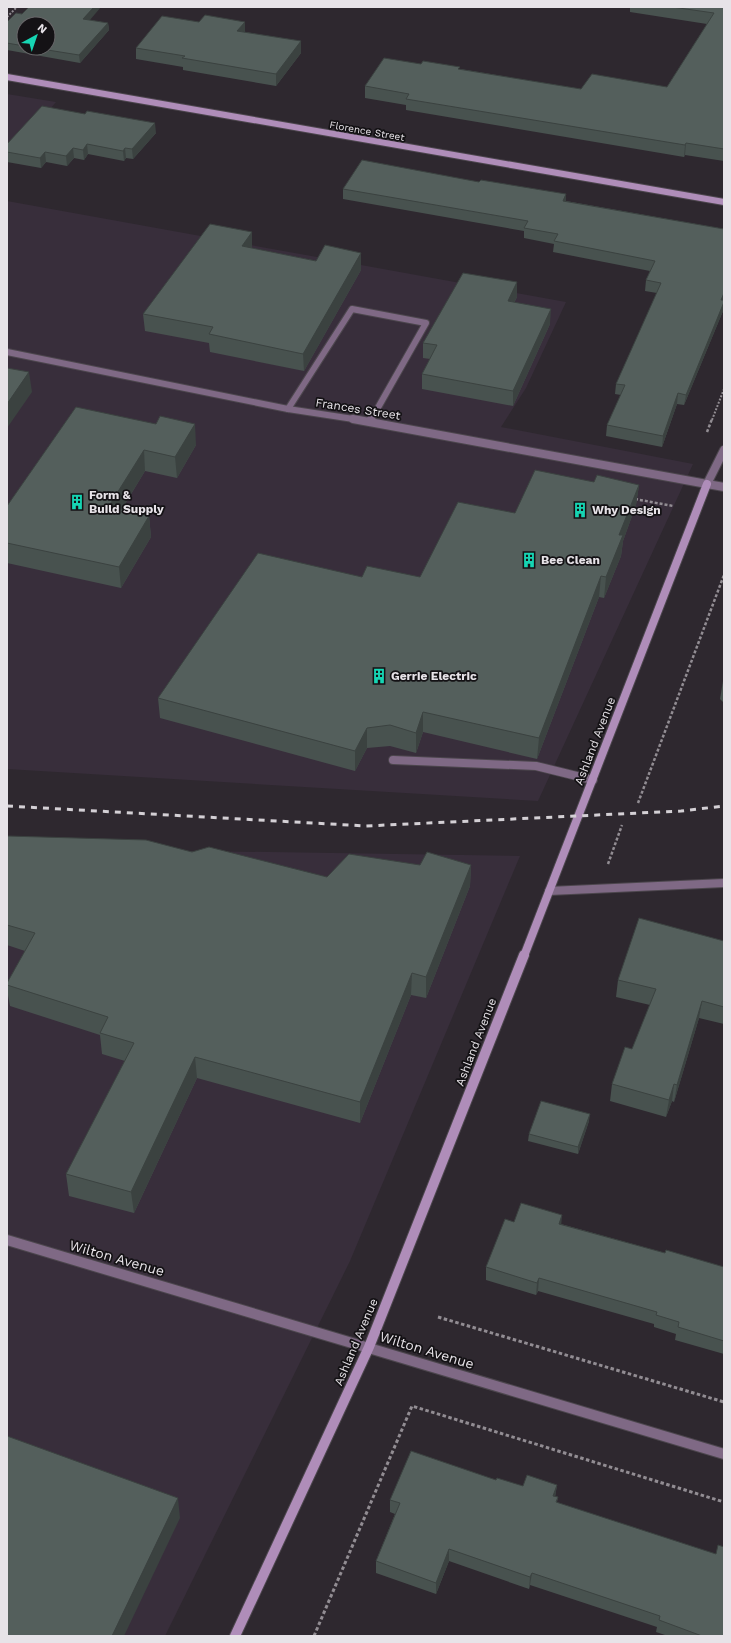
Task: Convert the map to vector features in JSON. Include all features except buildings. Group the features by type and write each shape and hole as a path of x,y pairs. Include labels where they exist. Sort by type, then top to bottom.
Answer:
{"street":[{"name":"Florence Street","path":"7,77 724,202"},
{"path":"288,409 352,310 426,324 370,421"},
{"name":"Frances Street","path":"7,352 288,409 370,421 724,487"},
{"name":"Ashland Avenue","path":"235,1636 369,1347 593,780 707,484 724,450"},
{"path":"393,760 536,766 593,780"},
{"path":"549,890 724,883"},
{"name":"Wilton Avenue","path":"7,1240 724,1454"}],"path":[{"path":"7,17 17,7"},
{"path":"638,803 724,575"},
{"path":"605,871 622,825"},
{"path":"438,1317 724,1402"},
{"path":"314,1636 412,1406 724,1502"}],"shaded area":[{"path":"7,94 56,102 7,159"},
{"path":"7,201 566,302 526,388 501,427 693,464 538,801 7,769"},
{"path":"7,848 520,856 350,1261 165,1636 7,1636"}],"railway":[{"path":"7,806 366,826 681,811 724,806"}],"place":[{"name":"Form & Build Supply","path":"77,502"},
{"name":"Why Design","path":"580,510"},
{"name":"Bee Clean","path":"529,560"},
{"name":"Gerrie Electric","path":"379,676"}]}
